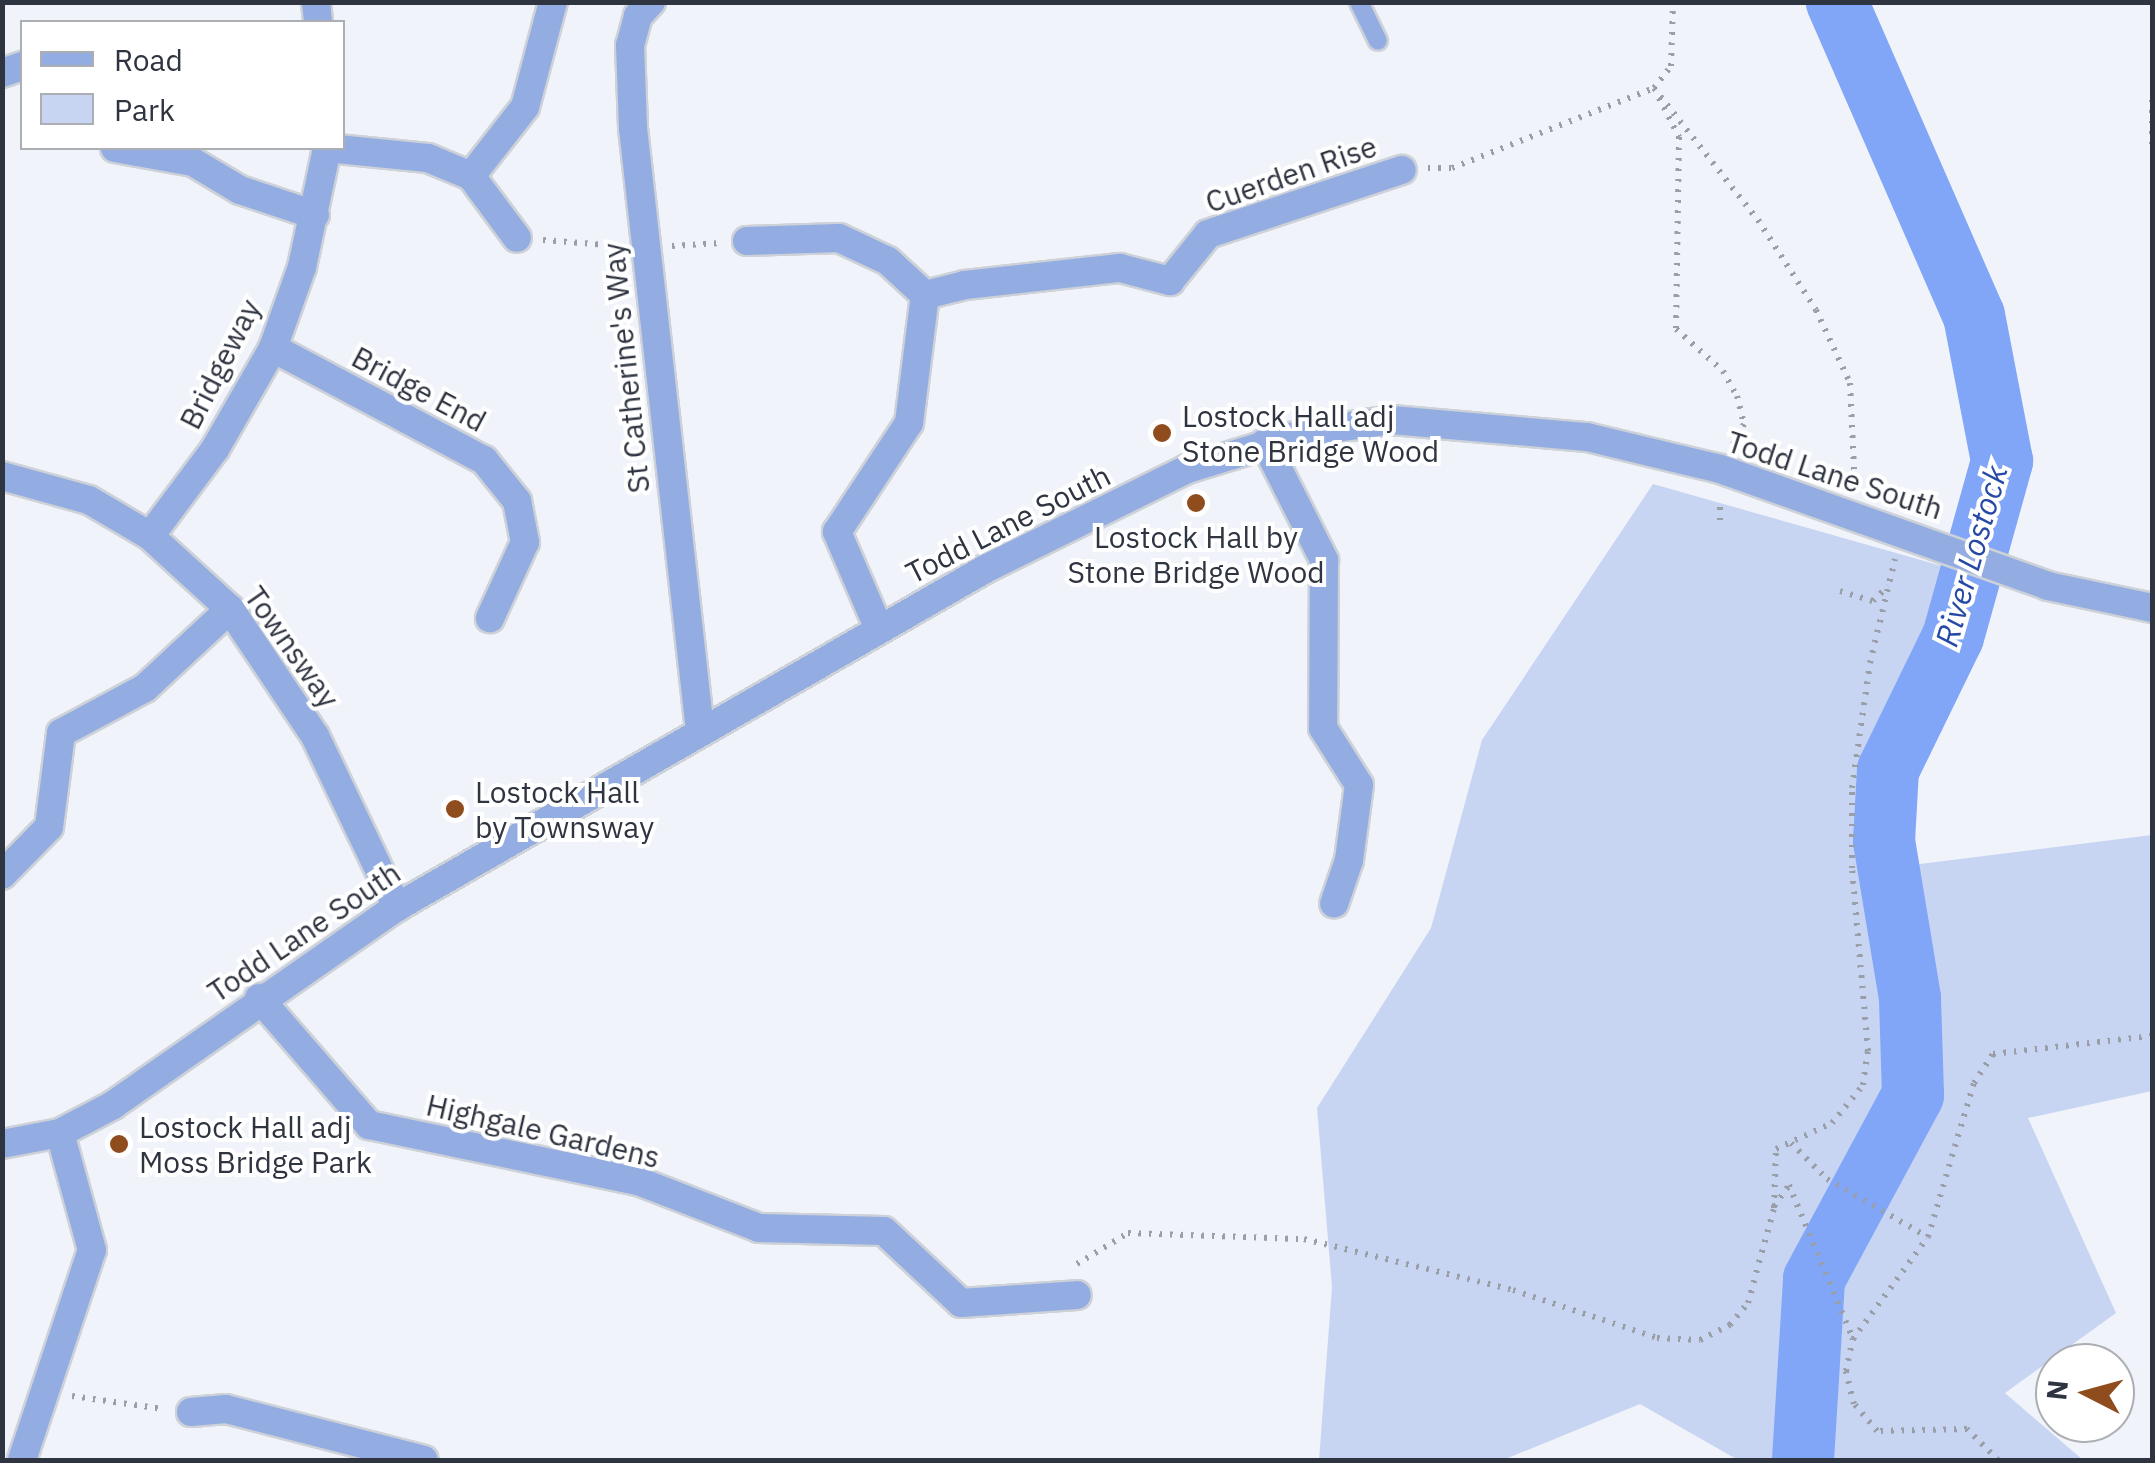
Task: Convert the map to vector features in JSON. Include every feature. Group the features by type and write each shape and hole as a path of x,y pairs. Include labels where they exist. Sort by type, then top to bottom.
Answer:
{"street":[{"path":"472,176 525,107 553,2"},
{"name":"St Catherine's Way","path":"650,2 638,16 630,45 634,128 700,731"},
{"path":"126,150 194,162 240,190 315,215"},
{"name":"Bridgeway","path":"150,536 214,449 273,348 315,215 327,150"},
{"path":"345,150 428,158 472,176 517,238"},
{"name":"Cuerden Rise","path":"925,295 965,284 1120,268 1170,281 1208,234 1402,170"},
{"path":"747,242 839,238 888,262 925,295 910,422 837,532 879,629"},
{"name":"Bridge End","path":"273,348 484,460 516,501 525,542 490,618"},
{"name":"Todd Lane South","path":"2,1144 60,1133 113,1105 259,998 397,907 879,629 1170,478 1265,443 1392,420 1587,437 1720,469 1902,529 2048,586 2152,608"},
{"path":"1265,443 1324,560 1323,728 1359,785 1349,860 1334,904"},
{"name":"Townsway","path":"2,476 89,500 150,536 230,609 316,736 397,907"},
{"path":"2,875 49,828 60,732 144,688 230,609"},
{"name":"Highgale Gardens","path":"259,998 369,1126 638,1180 759,1228 884,1231 961,1303 1038,1294 1077,1295"},
{"path":"22,1460 92,1250 60,1133"},
{"path":"191,1412 226,1409 368,1453 424,1460"}],"lane":[{"path":"1359,2 1378,40"}],"path":[{"path":"1402,170 1452,168 1654,88 1671,66 1673,2"},
{"path":"1654,88 1679,137 1676,329 1722,371 1744,424 1720,469"},
{"path":"1654,88 1758,220 1816,310 1850,383 1857,516"},
{"path":"2152,100 2152,146"},
{"path":"1038,1294 1128,1233 1304,1239 1513,1290 1656,1338 1700,1340 1730,1325 1748,1303 1774,1208 1776,1149 1832,1123 1863,1085 1868,1051 1852,868 1852,788 1870,662 1902,529"},
{"path":"1840,591 1873,601 1889,585"},
{"path":"1998,1460 1967,1429 1877,1431 1854,1404 1846,1371 1853,1339 1928,1237 1974,1083 1993,1054 2152,1036"},
{"path":"1791,1143 1827,1180 1928,1237"},
{"path":"1774,1208 1789,1184 1853,1339"},
{"path":"46,1392 191,1412"}],"green space":[{"path":"1653,484 1956,570 1866,804 1872,870 2152,835 2152,1091 2028,1118 2116,1313 2074,1343 2035,1343 2035,1371 2005,1393 2035,1419 2035,1443 2063,1443 2083,1460 1738,1460 1640,1404 1503,1460 1319,1460 1332,1287 1317,1108 1431,928 1482,740"}],"waterway":[{"name":"River Lostock","path":"1803,1460 1814,1279 1913,1095 1910,998 1884,841 1888,770 1953,637 2002,461 1974,316 1837,2"}],"place":[{"name":"Lostock Hall adj Stone Bridge Wood","path":"1162,433"},
{"name":"Lostock Hall by Stone Bridge Wood","path":"1196,503"},
{"name":"Lostock Hall by Townsway","path":"455,809"},
{"name":"Lostock Hall adj Moss Bridge Park","path":"119,1144"}]}
